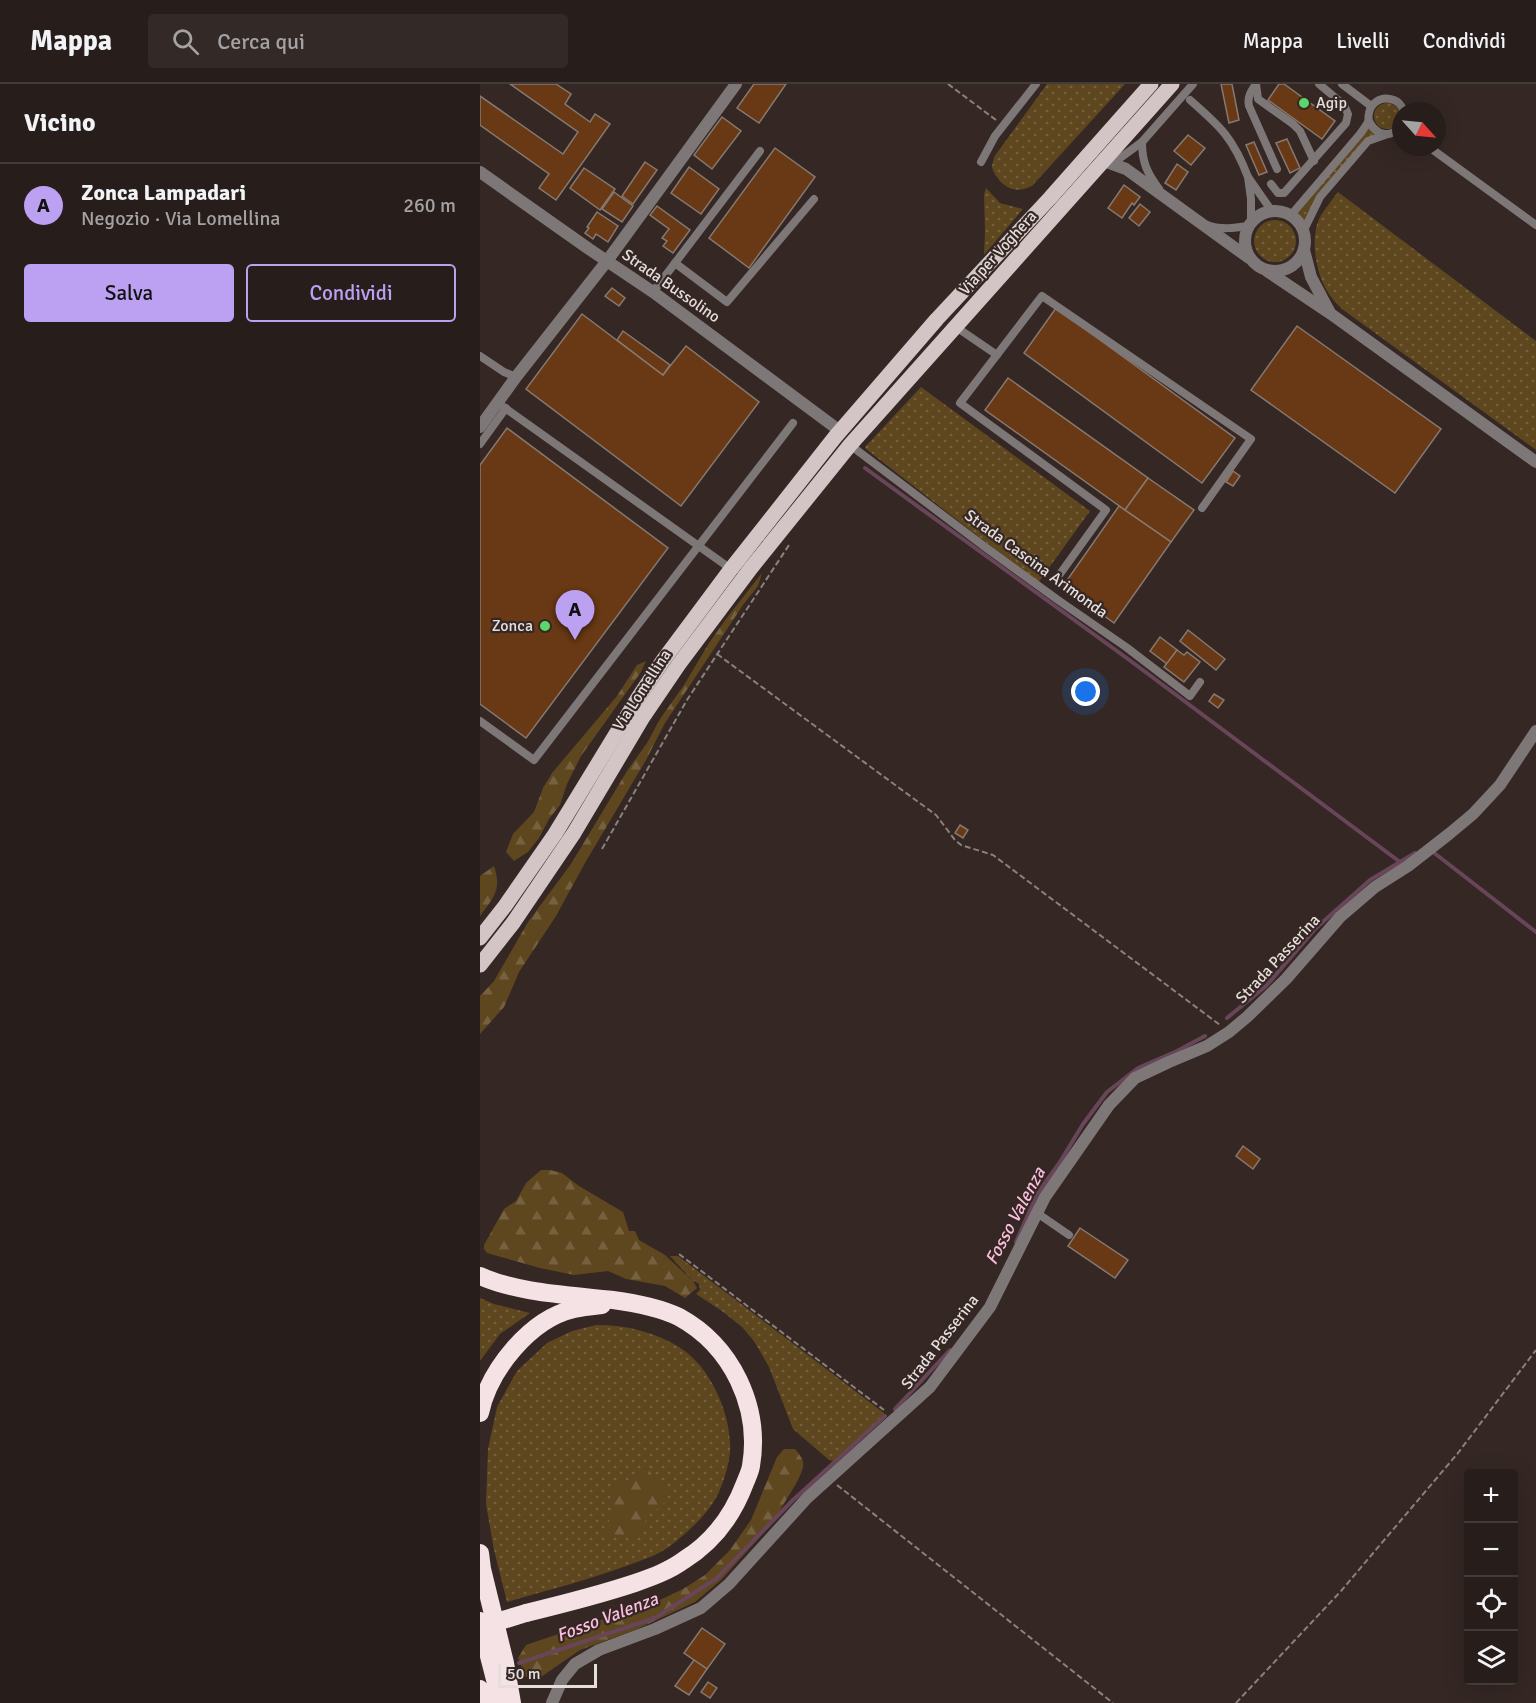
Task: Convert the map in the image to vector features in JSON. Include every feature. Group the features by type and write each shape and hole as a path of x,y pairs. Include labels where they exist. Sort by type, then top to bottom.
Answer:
{"highway":[{"path":"480,1276 493,1282 533,1290 637,1303 678,1317 714,1344 731,1365 748,1403 753,1431 751,1468 740,1496 727,1519 710,1539 684,1561 657,1575 606,1593 480,1627"},
{"path":"480,1413 492,1379 508,1353 548,1320 572,1309 637,1303"},
{"path":"480,1553 513,1703"},
{"path":"480,1621 501,1703"},
{"path":"480,1689 484,1703"}],"main road":[{"name":"Via per Voghera","path":"837,434 937,319 1050,198 1151,84"},
{"name":"Via per Voghera","path":"850,445 1108,162 1172,84"},
{"name":"Via Lomellina","path":"480,938 555,834 664,658 837,434"},
{"name":"Via Lomellina","path":"480,965 513,923 574,833 643,717 679,664 751,568 850,445"}],"street":[{"path":"480,427 502,406 516,377 607,261 736,84"},
{"path":"1108,162 1126,169 1197,221 1248,254 1257,266 1332,314 1536,462"},
{"name":"Strada Bussolino","path":"480,172 653,292 837,434"},
{"path":"1248,254 1245,233 1249,224 1259,214 1271,210 1281,211 1298,221 1304,230 1306,240 1300,259 1286,270 1267,271"},
{"path":"1304,250 1311,277 1326,308 1332,314"},
{"name":"Strada Passerina","path":"552,1703 562,1680 575,1664 600,1650 701,1608 729,1584 807,1498 930,1387 990,1307 1045,1197 1109,1105 1136,1078 1208,1046 1229,1032 1286,979 1340,917 1375,887 1408,866 1473,814 1500,785 1536,731"}],"lane":[{"path":"981,162 995,136 1036,84"},
{"path":"1108,162 1142,142 1193,84"},
{"path":"1256,84 1258,99 1300,131 1314,161"},
{"path":"1256,84 1250,93 1249,106 1277,169"},
{"path":"1270,184 1278,193 1284,193 1346,123 1348,114 1344,105 1318,84"},
{"path":"1342,84 1371,106"},
{"path":"1388,134 1378,132 1369,121 1368,115 1371,106 1377,101 1389,98 1398,102"},
{"path":"1190,100 1219,125 1231,141 1248,177 1251,200 1249,224 1234,228 1214,227 1197,221"},
{"path":"1291,215 1369,121"},
{"path":"1304,230 1320,197 1368,141 1392,133"},
{"path":"1142,142 1142,158 1164,197"},
{"path":"653,292 760,151"},
{"path":"1441,156 1536,225"},
{"path":"1248,177 1271,210"},
{"path":"675,263 727,302 814,199"},
{"path":"1214,227 1248,254"},
{"path":"1060,574 1106,510 960,403 1042,296 1251,439 1202,508"},
{"path":"956,327 997,355"},
{"path":"480,356 516,377"},
{"path":"480,444 502,406 731,569"},
{"path":"480,722 534,760 793,423"},
{"name":"Strada Cascina Arimonda","path":"850,445 985,547 1126,647 1190,696 1200,682"},
{"path":"1037,1213 1070,1235"}],"path":[{"path":"948,84 1003,126"},
{"path":"602,849 687,700 792,541"},
{"path":"717,654 936,815 955,840 962,845 993,855 1229,1032"},
{"path":"679,1254 896,1419"},
{"path":"1236,1703 1341,1591 1443,1471 1536,1350"},
{"path":"829,1479 1113,1703"}],"green space":[{"path":"1047,84 1125,84 1032,186 1019,190 1011,189 1003,184 994,173 992,167 994,157"},
{"path":"1387,103 1392,104 1392,128 1387,129 1378,125 1374,116 1378,107"},
{"path":"1369,125 1378,134 1365,139 1304,223 1296,214"},
{"path":"986,188 1000,203 1023,209 984,255 984,195"},
{"path":"1338,192 1536,341 1536,450 1342,309 1330,296 1317,266 1315,236 1319,219"},
{"path":"1275,220 1283,221 1290,226 1295,233 1295,249 1290,256 1283,261 1275,262 1267,261 1260,256 1255,249 1254,241 1255,233 1260,226 1267,221"},
{"path":"921,387 1090,511 1038,583 866,449 865,447"},
{"path":"762,573 758,586 665,723 556,916 519,972 504,1007 480,1034 480,996 494,981 528,922 571,864 709,643"},
{"path":"646,661 641,672 581,756 567,784 560,805 539,838 528,852 514,861 506,852 513,834 534,812 543,788 552,773 617,696 637,665"},
{"path":"494,866 497,887 480,916 480,876"},
{"path":"541,1170 562,1173 623,1212 629,1231 635,1231 639,1240 665,1255 693,1281 697,1288 685,1298 665,1286 626,1279 608,1271 574,1275 487,1253 484,1245 504,1209 516,1201 526,1183"},
{"path":"670,1256 678,1256 884,1415 834,1461 829,1460 793,1429 769,1367 754,1341 742,1327 696,1294 700,1290 699,1284 692,1280"},
{"path":"480,1298 530,1313 500,1334 480,1361"},
{"path":"596,1325 630,1328 662,1338 682,1349 701,1367 722,1404 729,1430 729,1462 725,1475 719,1492 705,1513 687,1532 664,1550 599,1575 507,1602 494,1550 486,1504 488,1449 497,1407 517,1371 547,1343 572,1331"},
{"path":"784,1449 795,1449 800,1455 803,1462 801,1474 775,1520 721,1580 695,1602 635,1630 580,1650 538,1679 526,1677 518,1658 526,1645 643,1608 683,1589 705,1575 730,1550 751,1520 777,1457"},
{"path":"650,1471 654,1480 663,1485 665,1500 662,1506 649,1513 637,1536 605,1538 605,1531 613,1511 611,1489 615,1485 629,1482 640,1474"}],"building":[{"path":"510,84 556,84 571,94 565,104 590,122 595,114 610,124 556,200 539,188 549,174 480,125 480,96 563,154 578,132"},
{"path":"754,84 786,84 759,123 737,108"},
{"path":"1221,84 1232,84 1239,120 1229,123"},
{"path":"1279,84 1284,84 1335,121 1322,139 1268,100"},
{"path":"722,117 741,131 712,169 694,155"},
{"path":"1188,135 1205,148 1191,165 1174,151"},
{"path":"1287,139 1300,168 1290,173 1276,143"},
{"path":"1254,142 1267,172 1259,175 1246,145"},
{"path":"775,148 815,177 749,268 709,238"},
{"path":"645,162 657,170 633,204 622,196"},
{"path":"1177,164 1188,172 1176,190 1165,183"},
{"path":"689,167 719,189 701,214 671,193"},
{"path":"584,168 615,189 600,210 570,188"},
{"path":"1124,185 1140,197 1134,205 1132,203 1122,218 1108,208"},
{"path":"614,192 633,206 622,222 602,209"},
{"path":"1140,204 1150,212 1139,226 1129,218"},
{"path":"657,206 690,230 673,253 663,246 667,241 662,238 669,229 650,215"},
{"path":"597,212 618,226 608,242 596,234 593,239 585,233"},
{"path":"612,288 625,298 619,306 605,296"},
{"path":"1056,308 1235,438 1202,483 1024,353"},
{"path":"582,314 663,375 686,346 759,402 681,506 526,389"},
{"path":"1297,326 1441,429 1395,493 1251,390"},
{"path":"623,331 670,365 663,375 617,340"},
{"path":"1008,378 1148,478 1125,510 985,410"},
{"name":"Zonca","path":"507,428 668,548 526,738 480,704 480,465"},
{"path":"1233,471 1240,476 1233,486 1226,482"},
{"path":"1148,478 1194,510 1171,542 1125,510"},
{"path":"1119,506 1171,542 1114,623 1063,586"},
{"path":"1188,630 1225,659 1216,670 1180,641"},
{"path":"1160,637 1177,650 1167,664 1150,651"},
{"path":"1177,650 1184,655 1187,652 1200,662 1184,682 1164,667"},
{"path":"1214,694 1224,700 1218,708 1209,701"},
{"path":"960,825 968,830 963,838 955,833"},
{"path":"1243,1146 1260,1159 1253,1169 1236,1156"},
{"path":"1080,1228 1128,1260 1115,1278 1068,1246"},
{"path":"702,1628 725,1644 707,1669 684,1653"},
{"path":"694,1660 707,1669 689,1695 675,1686"},
{"path":"708,1682 717,1688 710,1698 701,1692"}],"waterway":[{"path":"865,468 1128,659 1400,862"},
{"name":"Fosso Valenza","path":"1433,852 1536,932"},
{"name":"Fosso Valenza","path":"1227,1018 1266,986 1316,928 1370,880 1415,853"},
{"name":"Fosso Valenza","path":"1016,1242 1037,1194 1107,1092 1138,1068 1205,1036"},
{"name":"Fosso Valenza","path":"895,1409 950,1350"},
{"name":"Fosso Valenza","path":"519,1663 655,1618 717,1578 793,1500 885,1416"}],"place":[{"name":"Agip","path":"1304,103"},
{"name":"Zonca","path":"545,626"},
{"name":"Zonca Lampadari","path":"575,640"}]}
